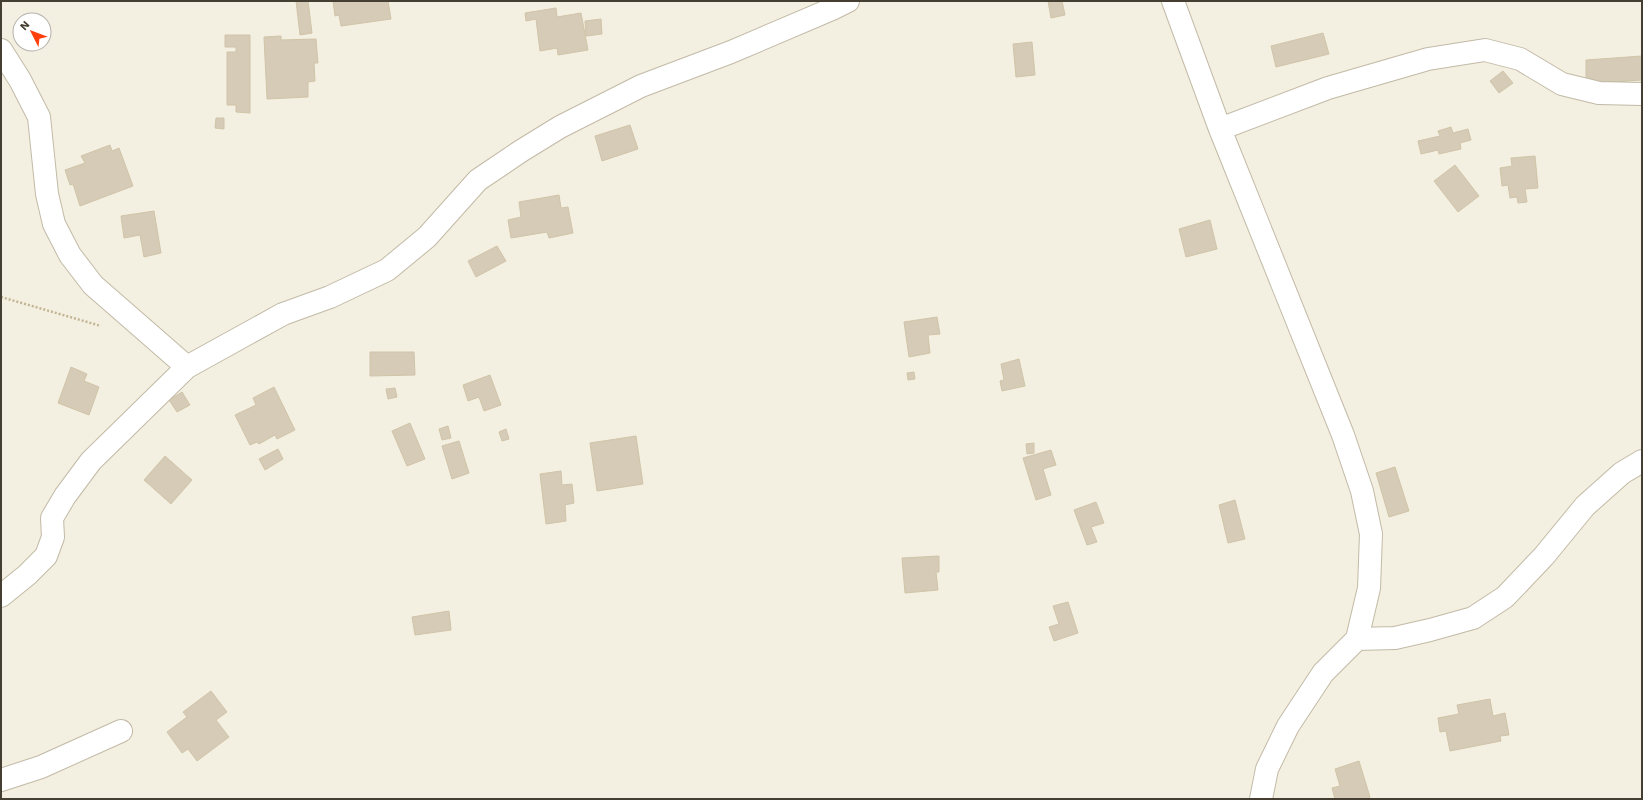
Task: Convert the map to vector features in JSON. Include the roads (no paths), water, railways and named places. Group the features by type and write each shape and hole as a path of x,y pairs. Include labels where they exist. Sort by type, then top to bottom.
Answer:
{"street":[{"path":"1,596 27,575 46,556 52,536 52,518 65,496 91,461 187,367 283,314 330,297 387,270 427,237 478,180 560,127 640,86 731,52 848,1"},
{"path":"1173,1 1220,128 1343,435 1362,491 1371,534 1369,588 1356,639 1323,673 1288,726 1266,768 1261,799"},
{"path":"1,50 20,80 39,117 47,194 54,224 70,255 93,285 187,367"},
{"path":"1220,128 1335,86 1428,60 1485,50 1520,59 1562,84 1599,94 1642,94"},
{"path":"1356,639 1395,638 1473,618 1505,597 1544,556 1585,506 1622,473 1642,461"},
{"path":"1,780 41,767 121,731"}]}
